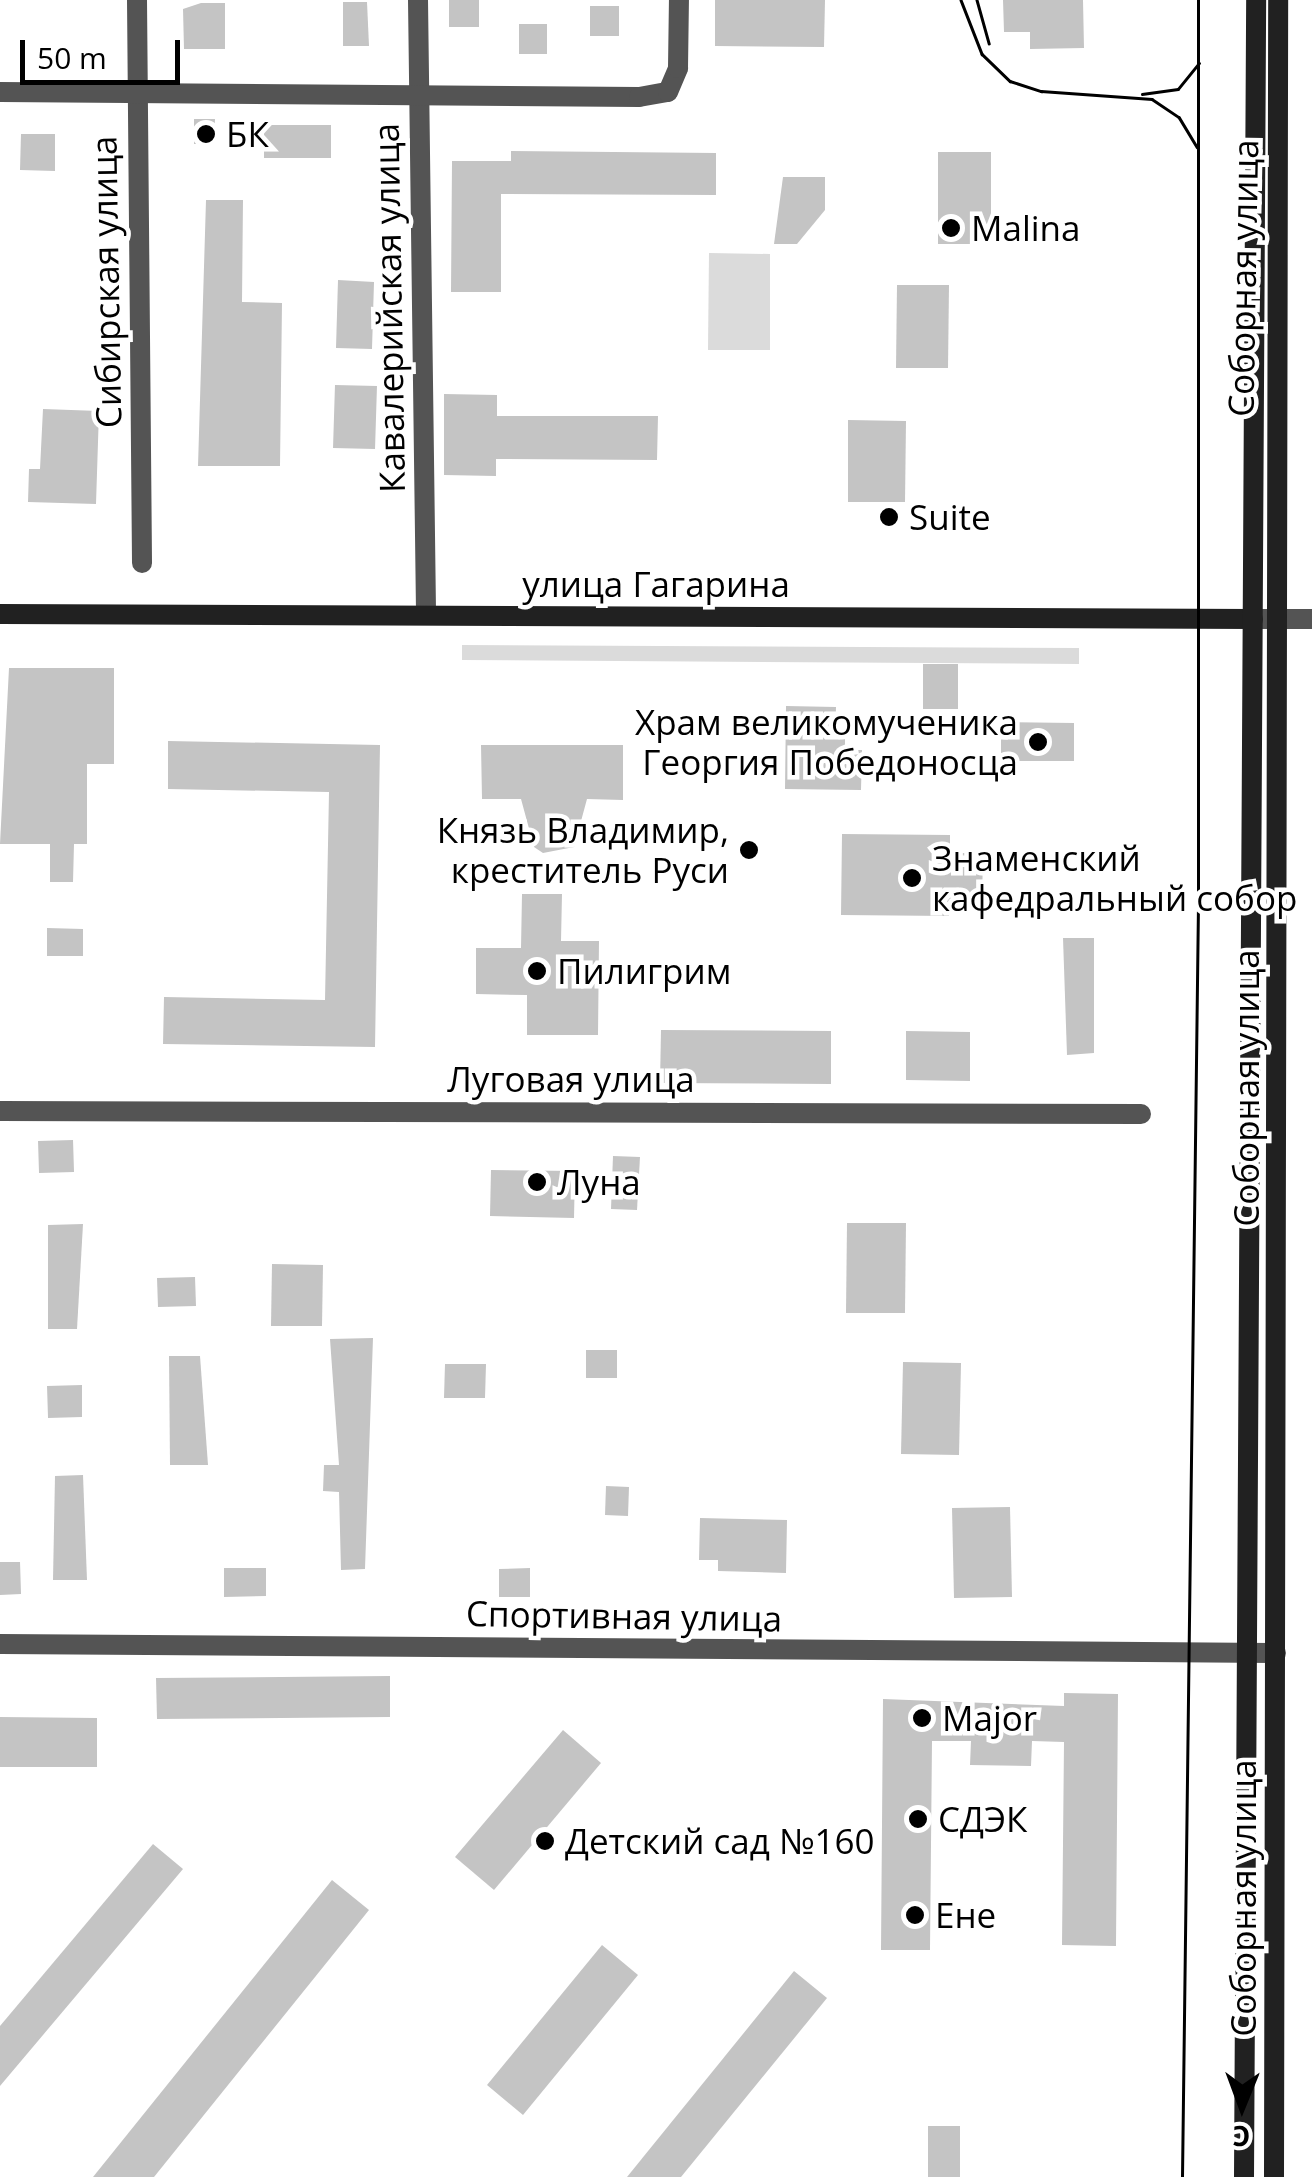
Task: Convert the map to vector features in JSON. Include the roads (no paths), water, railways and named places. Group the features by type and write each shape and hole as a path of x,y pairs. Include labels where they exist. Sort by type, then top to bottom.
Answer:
{"main road":[{"name":"Соборная улица","path":"1256,0 1267,94 1277,619 1274,2177"},
{"name":"Соборная улица","path":"1244,2177 1253,618 1267,94 1278,0"},
{"name":"улица Гагарина","path":"0,614 1253,618"}],"street":[{"name":"Сибирская улица","path":"137,0 142,563"},
{"name":"Кавалерийская улица","path":"418,0 426,615"},
{"path":"0,92 418,96 668,92 678,68 679,0"},
{"name":"улица Гагарина","path":"1253,618 1312,619"},
{"name":"Луговая улица","path":"0,1111 1142,1114"},
{"path":"1250,1124 1278,1124"},
{"name":"Спортивная улица","path":"0,1644 1276,1653"}],"tram line":[{"path":"961,0 982,54 1010,81 1041,91 1152,99 1179,117 1197,147"},
{"path":"977,0 989,43"},
{"path":"1182,2177 1198,912 1198,0"},
{"path":"1142,94 1178,89 1199,63"}],"place":[{"name":"БК","path":"206,134"},
{"name":"Malina","path":"951,228"},
{"name":"Suite","path":"889,517"},
{"name":"Храм великомученика Георгия Победоносца","path":"1038,742"},
{"name":"Князь Владимир, креститель Руси","path":"749,850"},
{"name":"Знаменский кафедральный собор","path":"912,878"},
{"name":"Пилигрим","path":"537,971"},
{"name":"Луна","path":"537,1182"},
{"name":"Major","path":"922,1718"},
{"name":"СДЭК","path":"918,1819"},
{"name":"Детский сад №160","path":"545,1841"},
{"name":"Ене","path":"915,1915"}]}
